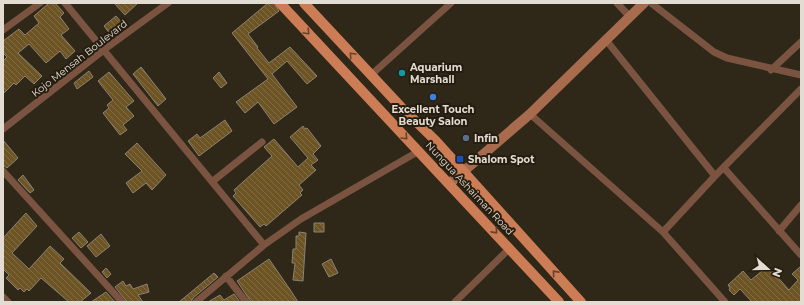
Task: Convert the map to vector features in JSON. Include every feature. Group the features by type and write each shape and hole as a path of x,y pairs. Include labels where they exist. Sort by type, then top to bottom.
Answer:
{"main road":[{"name":"Nungua Ashaiman Road","path":"280,3 450,183 559,302"},
{"name":"Nungua Ashaiman Road","path":"304,3 463,171 581,302"}],"street":[{"path":"3,30 40,3"},
{"path":"65,3 105,49 152,110 213,181 264,245"},
{"name":"Kojo Mensah Boulevard","path":"3,129 105,49 168,3"},
{"path":"371,75 451,3"},
{"path":"617,3 630,17"},
{"path":"450,183 530,114 644,3"},
{"path":"651,3 714,52 727,58 771,70 801,75"},
{"path":"606,40 715,176"},
{"path":"771,70 801,42"},
{"path":"663,232 715,176 801,89"},
{"path":"530,114 663,232 726,302"},
{"path":"213,181 262,142"},
{"path":"196,302 264,245 301,219 419,151"},
{"path":"724,168 801,255"},
{"path":"3,171 122,302"},
{"path":"779,231 801,205"},
{"path":"455,302 510,248"},
{"path":"226,276 246,302"},
{"path":"3,297 8,302"}],"building":[{"path":"49,3 55,3 64,13 60,17 69,29 61,35 75,51 66,59 60,51 46,63 29,44 18,53 42,76 34,84 25,76 16,85 14,83 3,94 3,61 7,57 3,53 3,41 19,29 25,35 39,23 34,16"},
{"path":"114,3 138,3 125,15"},
{"path":"268,3 274,3 279,11 248,34 258,47 257,48 269,63 290,47 317,76 307,84 287,61 272,74 297,107 274,124 258,102 245,113 236,102 268,79 232,33"},
{"path":"116,16 123,24 110,34 104,26"},
{"path":"141,67 166,99 158,106 133,74"},
{"path":"89,71 93,77 77,89 74,83"},
{"path":"109,72 134,101 126,107 134,116 123,125 127,130 120,135 103,113 109,108 107,105 113,100 98,81"},
{"path":"219,72 227,83 221,88 213,78"},
{"path":"225,120 232,131 199,156 188,141 197,134 200,138"},
{"path":"303,126 305,129 307,128 321,146 313,154 318,160 311,165 316,170 299,185 303,190 300,193 302,195 266,226 264,224 260,227 233,196 236,193 234,190 272,156 264,147 274,139 298,167 308,158 290,137"},
{"path":"3,140 18,158 7,168 3,165"},
{"path":"137,143 166,175 152,190 146,183 133,193 126,183 142,171 125,154"},
{"path":"23,175 34,190 30,193 18,180"},
{"path":"26,213 37,226 12,253 29,269 50,246 64,259 60,263 91,293 80,302 69,302 41,278 29,291 27,289 24,292 20,288 18,290 6,278 9,275 3,269 3,238"},
{"path":"314,223 324,223 324,232 314,232"},
{"path":"79,232 88,242 81,248 72,238"},
{"path":"299,232 306,233 303,281 293,280 295,263 292,263 293,249 296,249 296,236 299,236"},
{"path":"101,234 110,246 96,257 87,246"},
{"path":"269,259 298,302 251,302 237,281"},
{"path":"331,259 338,273 329,277 322,264"},
{"path":"768,266 789,290 798,280 792,274 801,266 801,302 752,302 740,289 734,295 729,290 730,288 728,285 743,271 751,280"},
{"path":"106,268 111,274 107,278 102,272"},
{"path":"214,273 218,277 193,298 191,302 179,302"},
{"path":"123,281 126,286 130,284 133,289 147,284 149,292 138,295 143,302 127,302 115,287"},
{"path":"106,292 115,302 91,302"},
{"path":"234,294 240,302 208,302 220,295 224,300"}],"place":[{"name":"Aquarium Marshall","path":"402,73"},
{"name":"Excellent Touch Beauty Salon","path":"433,97"},
{"name":"Infin","path":"466,138"},
{"name":"Shalom Spot","path":"460,159"}]}
